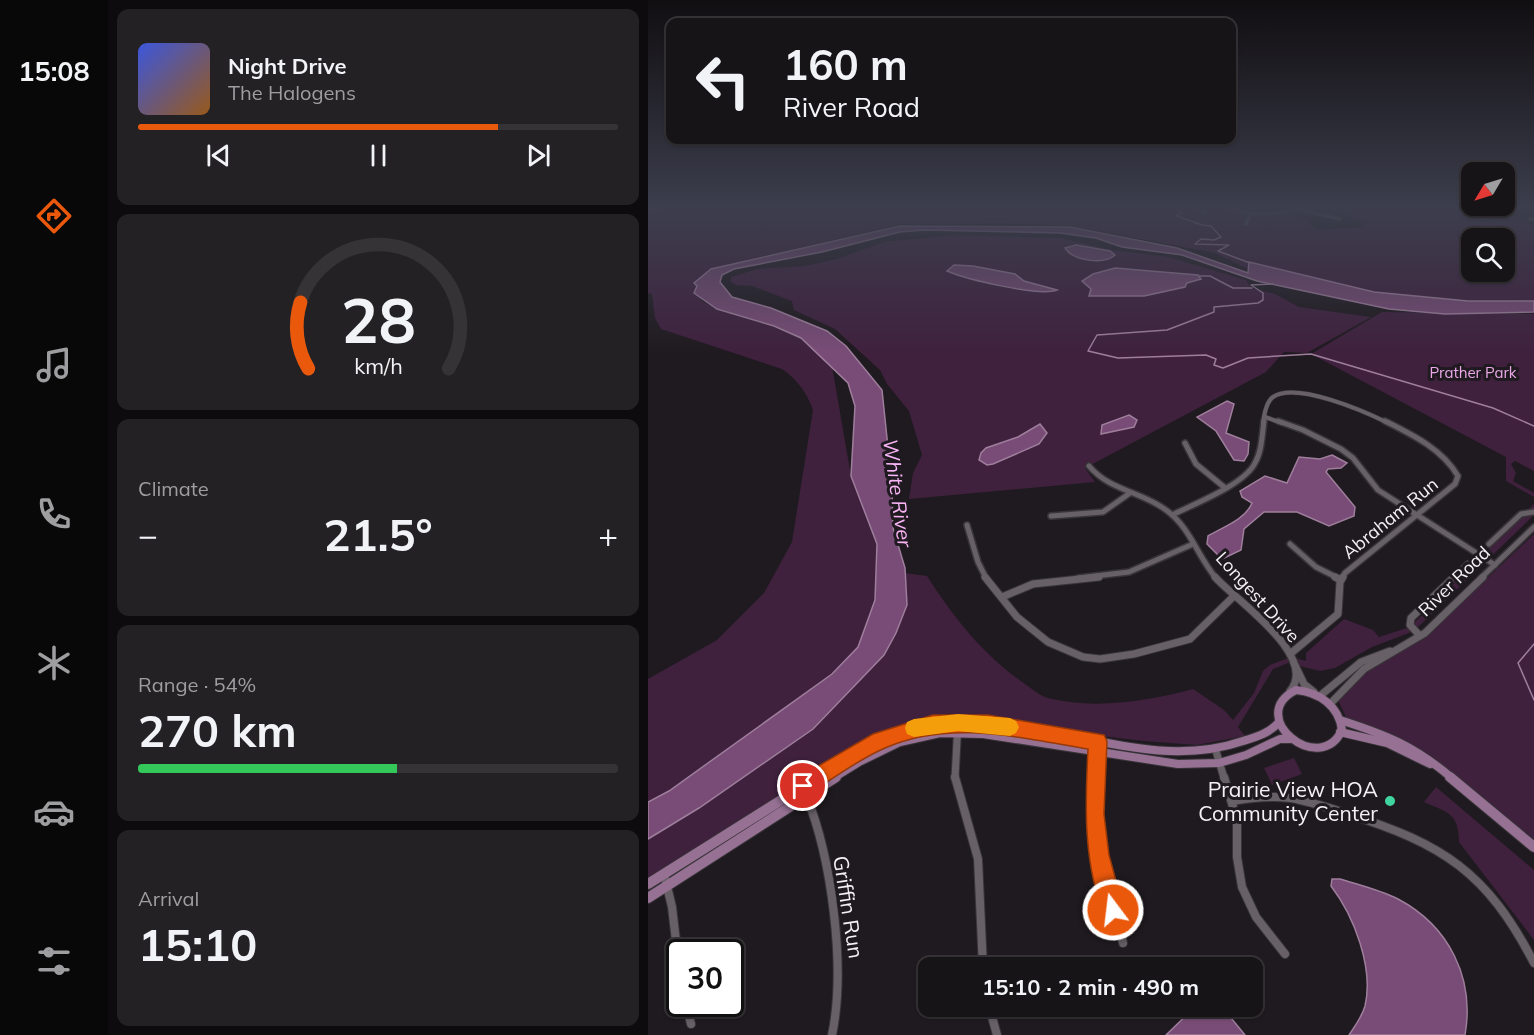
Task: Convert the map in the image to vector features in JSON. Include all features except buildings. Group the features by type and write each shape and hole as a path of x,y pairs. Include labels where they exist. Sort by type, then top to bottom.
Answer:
{"main road":[{"path":"648,898 859,762 892,746 923,735 957,732 983,734 1178,764 1219,763 1246,755 1280,739 1291,739 1309,748 1321,748 1335,741 1340,732 1340,720 1331,703 1318,694 1302,689 1290,691 1282,697 1278,706 1279,722 1291,739"},
{"path":"1340,720 1401,742 1424,755 1534,847"},
{"path":"648,884 880,740 914,728 958,722 988,723 1182,753 1216,751 1253,739 1274,728 1279,722"},
{"path":"1340,732 1380,740 1401,748 1451,777"}],"street":[{"name":"Abraham Run","path":"1265,417 1268,402 1274,396 1288,392 1306,392 1376,417 1446,457 1455,466 1456,481 1345,573 1341,580 1338,614 1292,658"},
{"path":"1172,515 1248,473 1255,464 1265,417 1303,430 1344,451 1374,487 1495,565"},
{"path":"1185,443 1196,464 1224,487"},
{"name":"Longest Drive","path":"1089,466 1110,484 1160,506 1172,515 1213,574 1234,596 1272,628 1292,658 1304,684 1318,694"},
{"path":"1051,516 1102,513 1116,507 1130,492"},
{"path":"1489,544 1521,514 1534,512"},
{"path":"967,525 982,572 1002,597 1038,638 1082,657 1099,659 1190,639 1200,632 1218,610 1234,596"},
{"name":"River Road","path":"1331,703 1360,672 1420,636 1534,527"},
{"path":"1002,597 1034,582 1132,571 1177,548 1193,544"},
{"path":"1290,544 1308,562 1341,580"},
{"path":"1420,636 1410,625 1410,619 1468,564"},
{"name":"River Road","path":"1318,694 1353,666 1372,656 1392,651"},
{"name":"Longest Drive","path":"1290,691 1297,680 1292,658"},
{"path":"958,722 954,774 978,860 982,957"},
{"path":"1098,741 1094,814 1099,855 1123,943"},
{"path":"1216,751 1236,820 1237,857 1242,887 1256,917 1285,954"},
{"name":"Griffin Run","path":"803,786 817,824 839,954 839,996 832,1035"},
{"path":"1232,801 1263,795 1288,796 1398,829 1424,841 1462,867 1491,896 1512,923 1534,963"},
{"path":"664,874 675,939"},
{"path":"689,1017 691,1024"},
{"path":"992,1017 997,1035"}],"green space":[{"path":"648,255 769,255 711,269 697,286 702,301 717,309 774,326 801,338 832,366 851,476 877,544 875,600 858,647 832,674 669,791 648,802 648,679 717,640 764,593 792,542 813,410 801,387 782,369 661,329 655,318 652,294 648,293"},
{"path":"847,255 1154,255 1168,257 1246,280 1251,288 1275,294 1299,307 1371,317 1307,353 1284,352 1266,372 1085,468 1095,482 909,499 913,473 922,455 909,411 887,384 880,370 835,329 794,310 792,301 752,286 736,285 730,281 732,277 757,269 805,266"},
{"path":"1220,255 1461,255 1461,282 1515,282 1515,255 1534,255 1534,301 1462,300 1385,293 1385,296 1252,271"},
{"name":"Prather Park","path":"1382,312 1534,314 1534,471 1515,461 1511,464 1516,473 1513,481 1534,493 1534,497 1506,481 1506,457 1311,354"},
{"path":"1534,504 1534,515 1414,631 1372,647 1335,668 1320,671 1288,663 1273,669 1238,727 1245,736 1197,745 1067,732 999,717 945,714 878,734 803,786 648,884 648,839 699,808 907,605 905,573 927,576 970,635 1010,673 1045,697 1066,702 1102,704 1158,697 1193,689 1224,710 1233,720 1254,693 1263,671 1270,665 1291,657 1306,661 1306,653 1344,619 1373,630 1379,637 1410,627"},
{"path":"1534,534 1534,844 1411,744 1346,717 1338,700 1369,668 1422,640"},
{"path":"1294,758 1302,774 1272,785 1264,768"},
{"path":"1436,787 1534,870 1534,940 1459,842 1454,819 1445,811 1424,802"}],"shaded area":[{"path":"771,255 805,255 734,269 722,275 720,282 732,297 771,308 827,331 846,346 882,390 892,486 893,528 905,568 907,605 884,655 813,729 699,808 648,839 648,802 669,791 832,674 858,647 875,600 877,544 851,476 855,406 848,383 801,338 774,326 717,309 694,293 697,286 694,283 711,269"},
{"path":"1074,255 1114,255 1096,261"},
{"path":"1183,255 1198,255 1248,273 1249,262 1374,292 1468,301 1534,301 1534,312 1445,314 1389,309 1257,281"},
{"path":"954,265 1015,274 1024,281 1057,290 1048,292 1019,289 947,271"},
{"path":"1115,268 1198,275 1201,279 1187,283 1185,287 1144,296 1089,296 1091,289 1082,281 1093,274"},
{"path":"1227,401 1234,404 1226,433 1249,442 1248,454 1244,461 1234,460 1216,431 1197,417"},
{"path":"1129,415 1137,420 1134,427 1101,434 1102,425"},
{"path":"1040,424 1047,433 1039,444 993,464 987,465 979,460 986,448 1018,437"},
{"path":"1332,455 1347,463 1341,468 1328,469 1326,472 1355,507 1354,516 1329,526 1297,512 1264,512 1244,529 1241,550 1222,559 1207,544 1208,536 1233,522 1249,509 1252,503 1242,497 1240,491 1265,476 1287,483 1299,457 1320,459"},
{"path":"1332,879 1340,879 1398,899 1416,910 1444,939 1462,974 1466,993 1465,1035 1349,1035 1365,1006 1367,975 1360,943 1347,912 1331,886"},
{"path":"1185,1017 1230,1017 1245,1035 1166,1035"}],"waterway":[{"path":"1229,255 1250,263"},
{"path":"1199,276 1210,276 1233,288 1252,288"},
{"path":"1273,284 1251,285 1263,293 1263,300 1258,303 1214,307 1214,312 1167,330 1097,335 1088,351 1118,358 1206,355 1216,359 1214,365 1223,368 1248,358 1311,354 1493,408 1534,426"},
{"path":"1534,644 1518,663 1534,700"}],"slow traffic":[{"path":"914,728 958,722 1010,727"}],"place":[{"name":"Prairie View HOA Community Center","path":"1390,801"}],"route":[{"path":"803,786 880,740 933,724 988,723 1098,741 1095,760 1094,814 1099,855 1113,910"}],"water label":[{"name":"White River","path":"898,493"}]}
